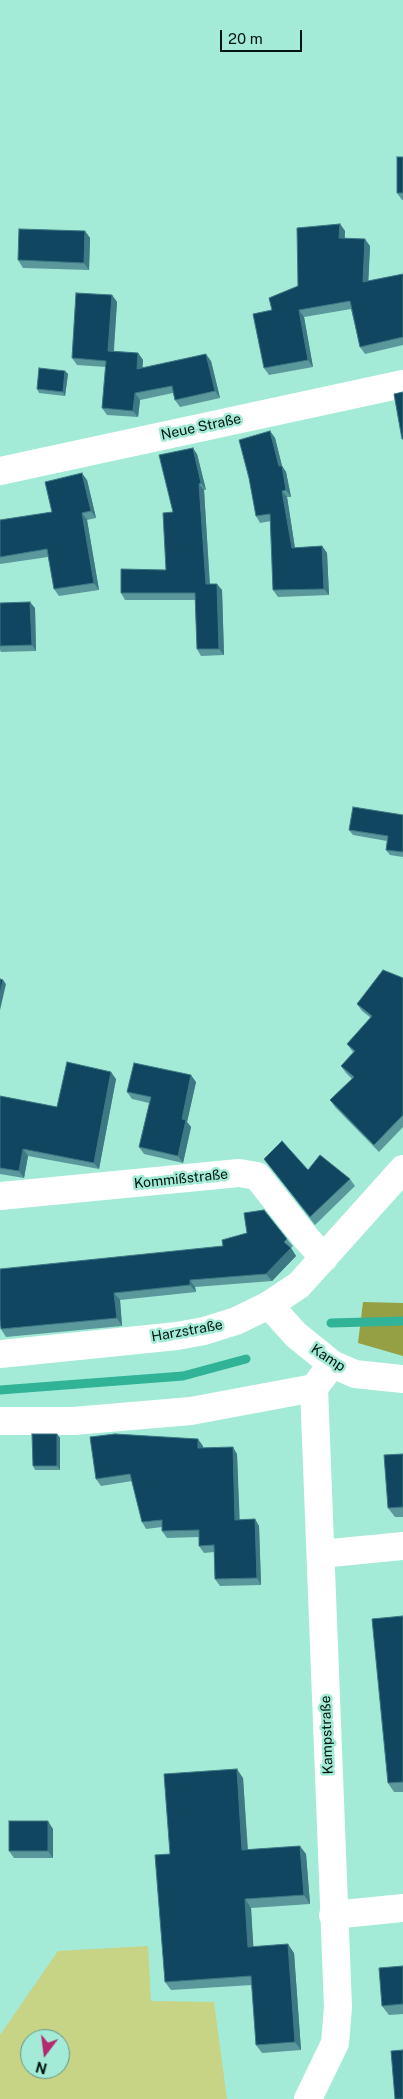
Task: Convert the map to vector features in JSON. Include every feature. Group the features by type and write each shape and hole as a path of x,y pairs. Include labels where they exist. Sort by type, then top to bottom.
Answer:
{"street":[{"name":"Neue Straße","path":"0,471 403,384"},
{"name":"Harzstraße","path":"0,1354 177,1336 204,1331 236,1321 269,1305 299,1285 403,1169"},
{"name":"Kommißstraße","path":"0,1196 239,1173 257,1176 324,1258"},
{"name":"Kamp","path":"269,1305 296,1335 332,1364 355,1374 403,1380"},
{"path":"0,1421 72,1422 191,1411 314,1388 332,1364"},
{"name":"Kampstraße","path":"308,2099 335,2044 338,2007 333,1916 322,1554 314,1388"},
{"path":"322,1554 403,1546"},
{"path":"333,1916 403,1908"}],"green space":[{"path":"363,1302 403,1303 403,1356 358,1343"},
{"path":"148,1946 151,2001 214,2002 227,2099 0,2099 0,2035 58,1951"}],"building":[{"path":"397,157 403,157 403,193 397,193"},
{"path":"340,224 339,238 365,239 363,282 403,274 403,337 360,347 350,301 299,310 308,360 264,368 253,314 272,310 269,298 298,286 297,228"},
{"path":"19,229 85,231 84,263 18,260"},
{"path":"76,293 112,295 108,351 138,353 137,369 206,354 215,391 175,400 172,386 135,393 133,411 102,408 106,361 72,358"},
{"path":"39,368 65,371 63,392 37,389"},
{"path":"403,392 403,439 402,439 394,394"},
{"path":"270,431 279,466 282,466 286,490 282,491 292,548 322,546 324,589 273,590 270,514 256,516 239,440"},
{"path":"193,448 201,483 199,484 206,584 217,584 219,649 197,649 195,593 121,593 121,569 166,570 163,513 173,512 159,455"},
{"path":"82,473 91,511 82,513 94,583 54,589 47,549 0,557 0,520 52,512 45,482"},
{"path":"30,602 32,645 0,646 0,603"},
{"path":"353,807 403,815 403,852 386,850 388,836 349,830"},
{"path":"383,970 403,978 403,1115 374,1145 330,1100 354,1077 341,1066 355,1051 347,1044 372,1016 357,1004"},
{"path":"0,979 3,980 0,994"},
{"path":"67,1062 111,1072 94,1163 23,1149 19,1171 0,1168 0,1096 57,1107"},
{"path":"134,1063 191,1075 182,1119 186,1120 178,1156 139,1147 151,1097 127,1092"},
{"path":"282,1141 308,1170 320,1155 350,1179 310,1217 264,1159"},
{"path":"264,1210 287,1239 284,1242 291,1248 266,1274 190,1280 190,1285 114,1293 117,1318 1,1329 0,1269 223,1246 222,1240 247,1233 244,1213"},
{"path":"32,1434 57,1434 57,1466 33,1466"},
{"path":"115,1434 198,1439 198,1448 233,1447 235,1520 255,1519 257,1578 215,1579 214,1545 199,1546 199,1530 162,1531 162,1520 142,1522 130,1474 96,1479 90,1437"},
{"path":"403,1454 403,1507 388,1508 384,1455"},
{"path":"403,1616 403,1782 388,1783 372,1619"},
{"path":"237,1769 242,1850 300,1846 304,1895 245,1899 248,1947 288,1944 295,2042 256,2045 251,1976 165,1982 155,1855 170,1854 164,1774"},
{"path":"9,1821 48,1821 48,1851 9,1851"},
{"path":"403,1966 403,2004 382,2006 379,1968"},
{"path":"403,2050 403,2099 395,2099 391,2051"}],"waterway":[{"path":"331,1323 403,1321"},
{"path":"0,1390 183,1376 246,1359"}]}
